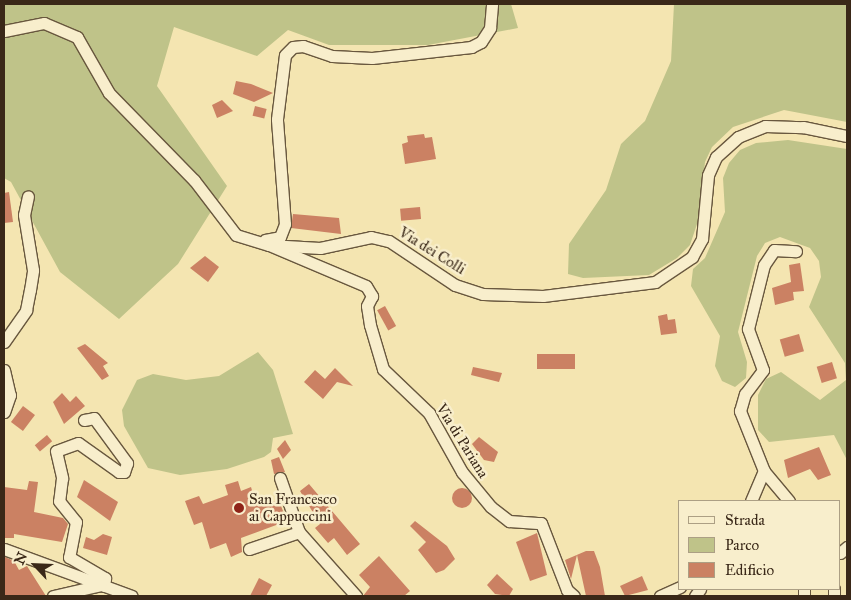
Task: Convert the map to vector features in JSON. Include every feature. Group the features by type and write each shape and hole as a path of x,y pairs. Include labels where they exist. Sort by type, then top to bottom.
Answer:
{"street":[{"path":"217,212 238,230 262,240 280,237 286,202 277,119 279,81 285,55 293,47 332,56 372,58 471,47 481,42 490,28 492,4"},
{"name":"Via dei Colli","path":"4,31 44,23 77,37 109,93 194,180 236,235 269,245 320,248 372,237 388,241 455,285 483,294 543,296 655,282 692,258 702,239 708,175 716,157 738,137 765,126 803,127 847,136"},
{"path":"4,342 26,310 30,290 33,270 24,215 28,196"},
{"name":"Via di Pariana","path":"269,245 282,255 366,286 372,296 367,306 370,325 383,369 429,413 462,472 491,507 509,521 541,523 567,590 574,596"},
{"path":"788,500 764,471 740,411 745,394 763,370 750,337 751,308 768,254 774,250 796,251"},
{"path":"4,370 10,394 4,412"},
{"path":"84,420 94,418 127,464 124,472 119,472 78,443 56,452 62,478 59,501 76,522 69,557 106,578 103,586"},
{"path":"751,500 764,471"},
{"path":"280,478 299,532 356,596"},
{"path":"249,549 299,532"},
{"path":"4,549 132,596"},
{"path":"65,594 68,573"},
{"path":"53,596 103,586"},
{"path":"660,596 678,588"}],"green space":[{"path":"4,4 511,4 518,28 428,45 329,45 288,30 257,56 174,27 157,86 227,186 178,264 119,319 60,272 11,182 4,178"},
{"path":"674,4 847,4 847,122 784,110 733,127 712,147 705,162 699,218 690,245 677,258 649,275 583,278 568,274 569,244 606,190 621,144 645,121 671,61"},
{"path":"788,140 847,149 847,460 834,435 769,442 758,430 758,395 766,379 781,372 820,400 846,380 845,363 809,307 821,277 819,261 810,248 780,237 765,243 757,256 738,332 747,362 746,378 735,387 722,381 715,366 720,336 691,286 693,269 705,258 725,212 723,178 729,163 740,150 756,143"},
{"path":"258,352 273,370 293,434 273,438 271,452 264,457 227,469 180,475 148,468 124,426 122,410 137,380 153,374 186,380 219,376"}],"building":[{"path":"236,81 251,84 273,93 254,102 233,94"},
{"path":"222,100 233,111 217,118 212,105"},
{"path":"255,106 267,109 264,119 253,116"},
{"path":"424,134 425,138 432,137 436,159 405,164 402,144 408,142 407,136"},
{"path":"9,192 13,222 4,223 4,193"},
{"path":"420,207 421,219 401,221 400,209"},
{"path":"293,214 339,218 341,234 291,228"},
{"path":"205,256 219,267 208,282 190,268"},
{"path":"800,263 804,291 793,292 794,300 775,305 772,288 791,282 789,265"},
{"path":"385,306 396,326 388,330 377,310"},
{"path":"667,314 668,320 675,319 677,333 661,335 658,316"},
{"path":"799,334 804,351 785,357 780,340"},
{"path":"85,344 108,363 103,366 109,376 102,380 77,348"},
{"path":"537,354 575,354 575,369 537,369"},
{"path":"832,362 837,378 822,383 817,367"},
{"path":"473,367 502,373 499,382 471,375"},
{"path":"335,368 353,386 337,382 323,399 304,382 315,370 325,379"},
{"path":"62,393 70,402 76,396 85,406 64,424 53,402"},
{"path":"23,406 35,415 23,431 11,422"},
{"path":"47,435 52,441 40,451 35,445"},
{"path":"479,437 498,452 494,462 484,460 472,444"},
{"path":"285,440 291,450 283,459 277,449"},
{"path":"819,447 831,475 818,480 810,469 788,478 784,460"},
{"path":"279,457 285,472 274,474 271,460"},
{"path":"84,480 118,502 110,521 77,497"},
{"path":"29,481 38,482 34,512 63,518 68,524 62,542 14,534 14,538 4,538 4,487 27,490"},
{"path":"238,481 241,491 251,487 256,504 279,501 287,521 241,538 242,552 231,557 226,543 210,549 202,522 194,525 185,501 199,496 203,504 228,495 225,485"},
{"path":"309,484 360,544 347,555 334,538 328,543 315,528 320,524 300,491"},
{"path":"462,488 469,491 472,498 469,505 462,508 455,505 452,498 455,491"},
{"path":"415,521 447,546 455,559 444,570 436,573 418,550 426,542 410,526"},
{"path":"537,533 547,575 530,581 516,542"},
{"path":"103,534 112,537 107,555 83,548 86,537 94,540"},
{"path":"586,551 594,551 600,567 605,596 586,596 577,555 571,579 565,560"},
{"path":"379,556 410,591 404,596 363,596 370,587 359,575"},
{"path":"5,557 14,561 19,570 27,566 46,596 4,596"},
{"path":"497,574 513,589 509,596 495,594 487,585"},
{"path":"642,576 648,590 625,596 620,586"},
{"path":"259,578 272,585 266,596 250,596"}],"place":[{"name":"San Francesco ai Cappuccini","path":"239,508"}]}
